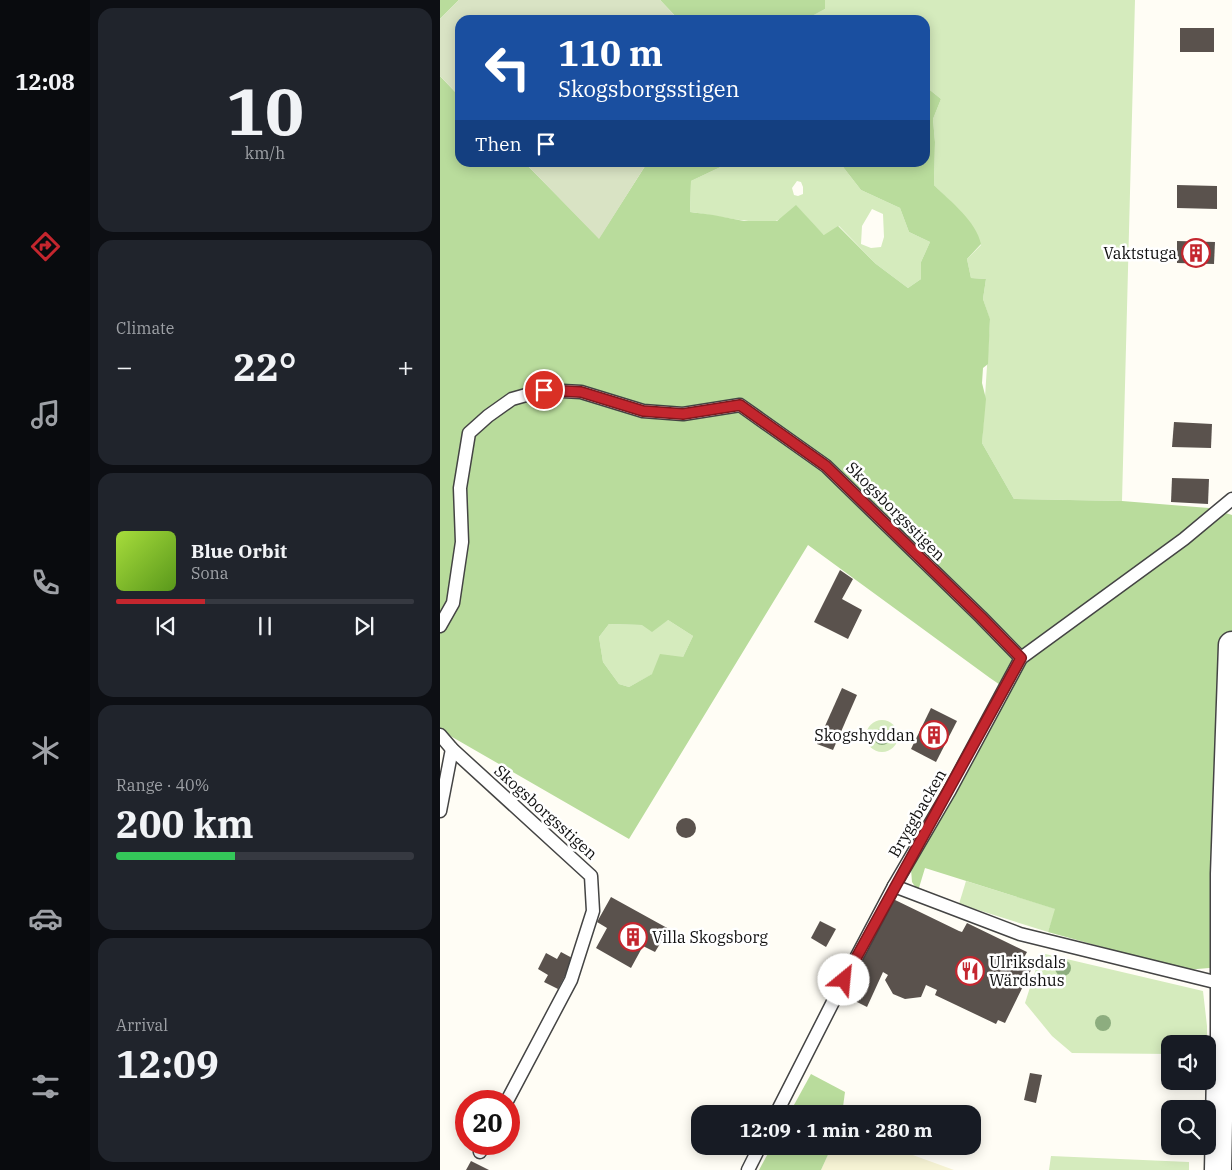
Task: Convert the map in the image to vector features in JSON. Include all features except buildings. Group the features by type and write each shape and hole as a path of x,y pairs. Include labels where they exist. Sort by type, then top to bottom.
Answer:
{"street":[{"path":"1218,1170 1220,1072 1228,1040 1225,832 1232,645"}],"lane":[{"name":"Skogsborgsstigen","path":"440,626 453,602 462,542 460,488 469,433 488,416 512,399 544,390 581,392 643,411 683,414 740,405 826,466 1021,658"},
{"name":"Bryggbacken","path":"780,1105 831,1004 894,886 950,790 1021,658 1184,539 1232,499"},
{"name":"Skogsborgsstigen","path":"440,736 591,876 593,911 571,980 513,1090"},
{"path":"440,811 452,749"},
{"path":"894,886 1020,934 1228,985"},
{"path":"748,1170 756,1155"}],"shaded area":[{"path":"828,1155 913,1155 954,1170 821,1170"}],"green space":[{"path":"440,0 459,0 440,19"},
{"path":"459,0 660,0 674,15 455,15 455,92 440,76 440,19"},
{"path":"660,0 825,0 825,9 814,15 674,15"},
{"path":"825,0 1135,0 1122,501 1014,499 982,443 990,320 983,299 986,279 971,278 967,259 981,245 957,208 934,185 935,142 933,119 941,99 930,90 930,15 813,15 825,9"},
{"path":"440,76 455,92 455,167 529,167 599,238 644,167 721,167 691,181 690,212 744,221 777,221 796,205 824,235 838,226 876,264 908,288 921,279 921,262 930,242 909,232 900,208 861,190 843,167 930,167 930,90 941,99 933,119 935,142 934,185 974,227 981,244 967,259 971,278 986,279 983,299 990,319 988,364 983,368 982,383 986,399 982,443 1014,499 1122,501 1209,508 1232,515 1232,966 1186,970 1048,932 1055,909 925,868 918,891 912,882 911,869 1009,691 808,545 629,839 440,730","holes":["668,620 693,636 683,657 660,654 652,674 629,687 619,684 603,662 599,637 609,624 642,625 652,632"]},
{"path":"529,167 644,167 599,239"},
{"path":"721,167 843,167 861,190 900,208 909,232 930,242 921,262 921,279 908,288 876,264 839,226 825,236 796,206 781,219 771,222 749,221 690,212 691,181","holes":["797,181 801,182 803,194 794,195 792,188","872,209 883,214 884,237 881,247 871,248 861,244 862,226"]},
{"path":"668,620 693,636 683,657 629,687 619,684 603,662 599,637 609,624 642,625"},
{"path":"882,720 888,721 893,725 897,730 897,742 893,747 888,751 882,752 876,751 871,747 867,742 866,736 867,730 871,725 876,721"},
{"path":"966,881 1056,909 1048,932 959,904"},
{"path":"1041,953 1203,991 1207,1035 1161,1035 1161,1054 1072,1053 1052,1036 1025,1003"},
{"path":"811,1074 845,1092 843,1105 794,1105"},
{"path":"767,1155 828,1155 821,1170 759,1170"},
{"path":"1051,1156 1189,1162 1189,1170 1049,1170"}],"place":[{"name":"Vaktstuga","path":"1196,253"},
{"name":"Skogshyddan","path":"934,735"},
{"name":"Villa Skogsborg","path":"633,937"},
{"name":"Ulriksdals Wärdshus","path":"970,971"}],"route":[{"path":"544,390 581,392 643,411 683,414 740,405 826,466 1021,658 844,980"}]}
